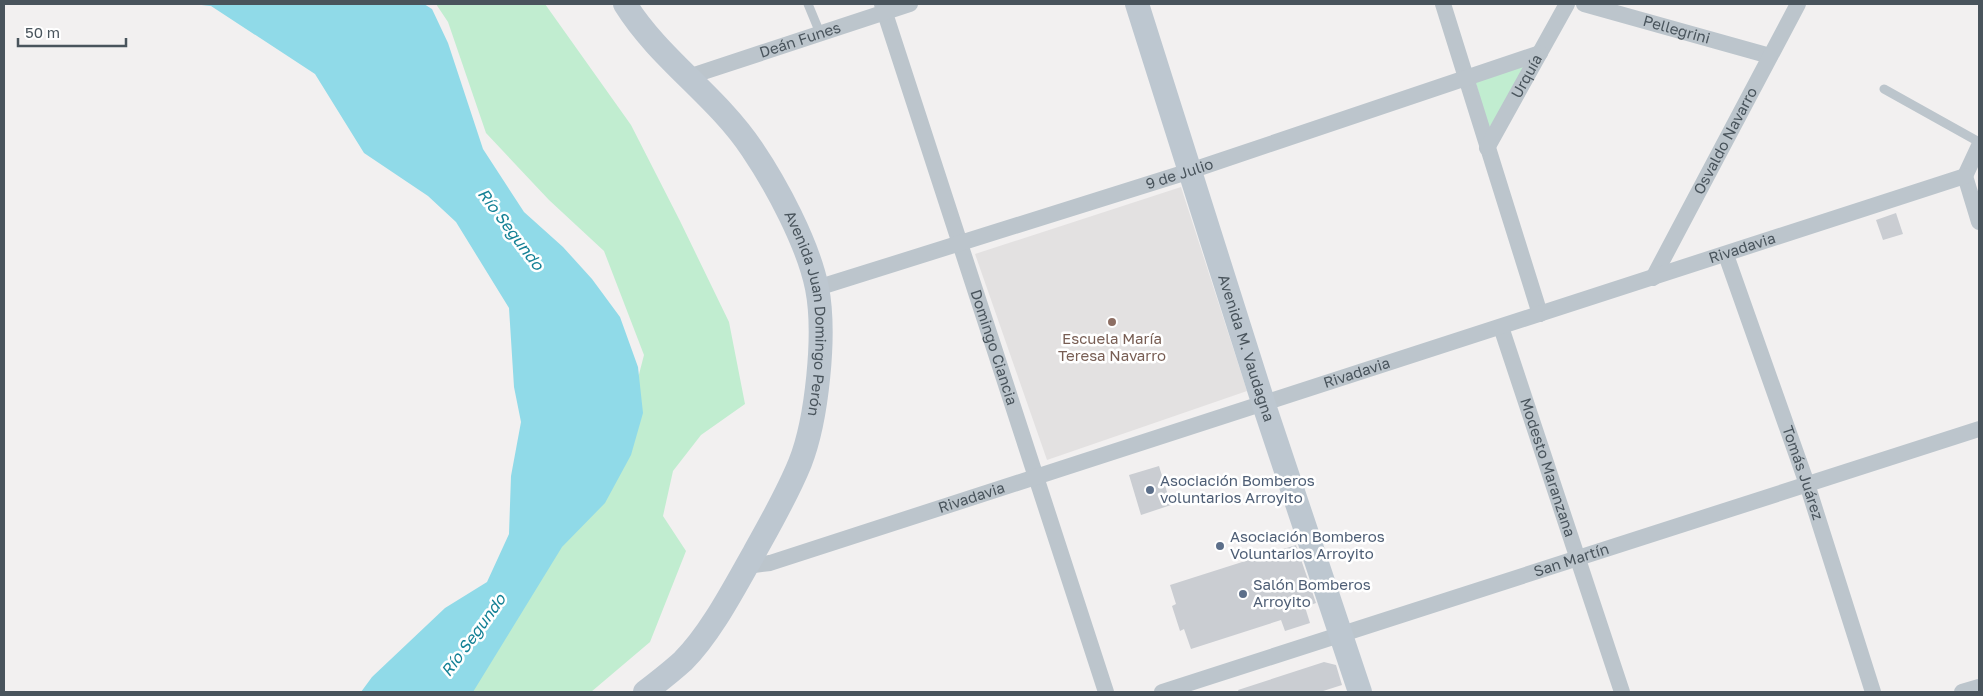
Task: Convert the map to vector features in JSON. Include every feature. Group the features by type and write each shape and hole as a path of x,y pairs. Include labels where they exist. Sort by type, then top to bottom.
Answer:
{"main road":[{"name":"Avenida Juan Domingo Perón","path":"625,4 638,26 724,111 752,149 781,198 801,239 817,288 820,342 816,397 810,433 783,501 747,566 694,648 683,661 645,692"},
{"name":"Avenida M. Vaudagna","path":"1137,4 1263,402 1360,692"}],"street":[{"name":"Deán Funes","path":"688,77 820,34 883,8 910,4"},
{"path":"1443,4 1540,314"},
{"name":"Urquía","path":"1487,148 1567,4"},
{"name":"Pellegrini","path":"1584,4 1770,56"},
{"name":"Osvaldo Navarro","path":"1653,278 1798,4"},
{"name":"Domingo Ciancia","path":"883,8 1106,692"},
{"name":"9 de Julio","path":"817,288 1190,171 1540,53"},
{"path":"1979,146 1965,176 1979,222"},
{"name":"Rivadavia","path":"747,566 770,563 1037,478 1263,402 1726,255 1965,176"},
{"name":"Tomás Juárez","path":"1726,255 1807,484 1874,692"},
{"name":"Modesto Maranzana","path":"1501,327 1622,692"},
{"name":"San Martín","path":"1162,692 1979,429"},
{"path":"1962,692 1979,687"}],"lane":[{"path":"808,4 820,34"},
{"path":"1884,89 1979,142"}],"shaded area":[{"name":"Escuela María Teresa Navarro","path":"1181,187 1247,391 1047,460 975,254"}],"green space":[{"path":"436,4 545,4 631,125 729,322 745,404 701,435 673,471 663,516 686,551 650,642 591,692 469,692 622,440 644,355 604,251 549,200 486,133 448,22"},
{"path":"1530,64 1489,128 1475,80"}],"water":[{"name":"Río Segundo","path":"192,4 424,4 432,9 448,43 483,149 524,212 563,247 592,279 620,317 638,367 643,413 631,455 605,503 562,547 473,692 361,692 372,677 445,608 487,582 509,534 511,476 521,422 514,387 509,308 456,222 428,196 364,153 315,74 211,6"}],"building":[{"path":"1896,213 1903,234 1883,240 1876,220"},
{"name":"Asociación Bomberos voluntarios Arroyito","path":"1159,466 1171,505 1141,515 1129,475"},
{"name":"Salón Bomberos Arroyito","path":"1296,545 1316,603 1305,607 1310,623 1285,631 1281,620 1191,649 1184,629 1180,631 1172,606 1176,604 1170,585"},
{"path":"1324,662 1336,665 1342,685 1320,692 1239,692 1238,690"}],"place":[{"name":"Escuela María Teresa Navarro","path":"1112,322"},
{"name":"Asociación Bomberos voluntarios Arroyito","path":"1150,490"},
{"name":"Asociación Bomberos Voluntarios Arroyito","path":"1220,546"},
{"name":"Salón Bomberos Arroyito","path":"1243,594"}]}
